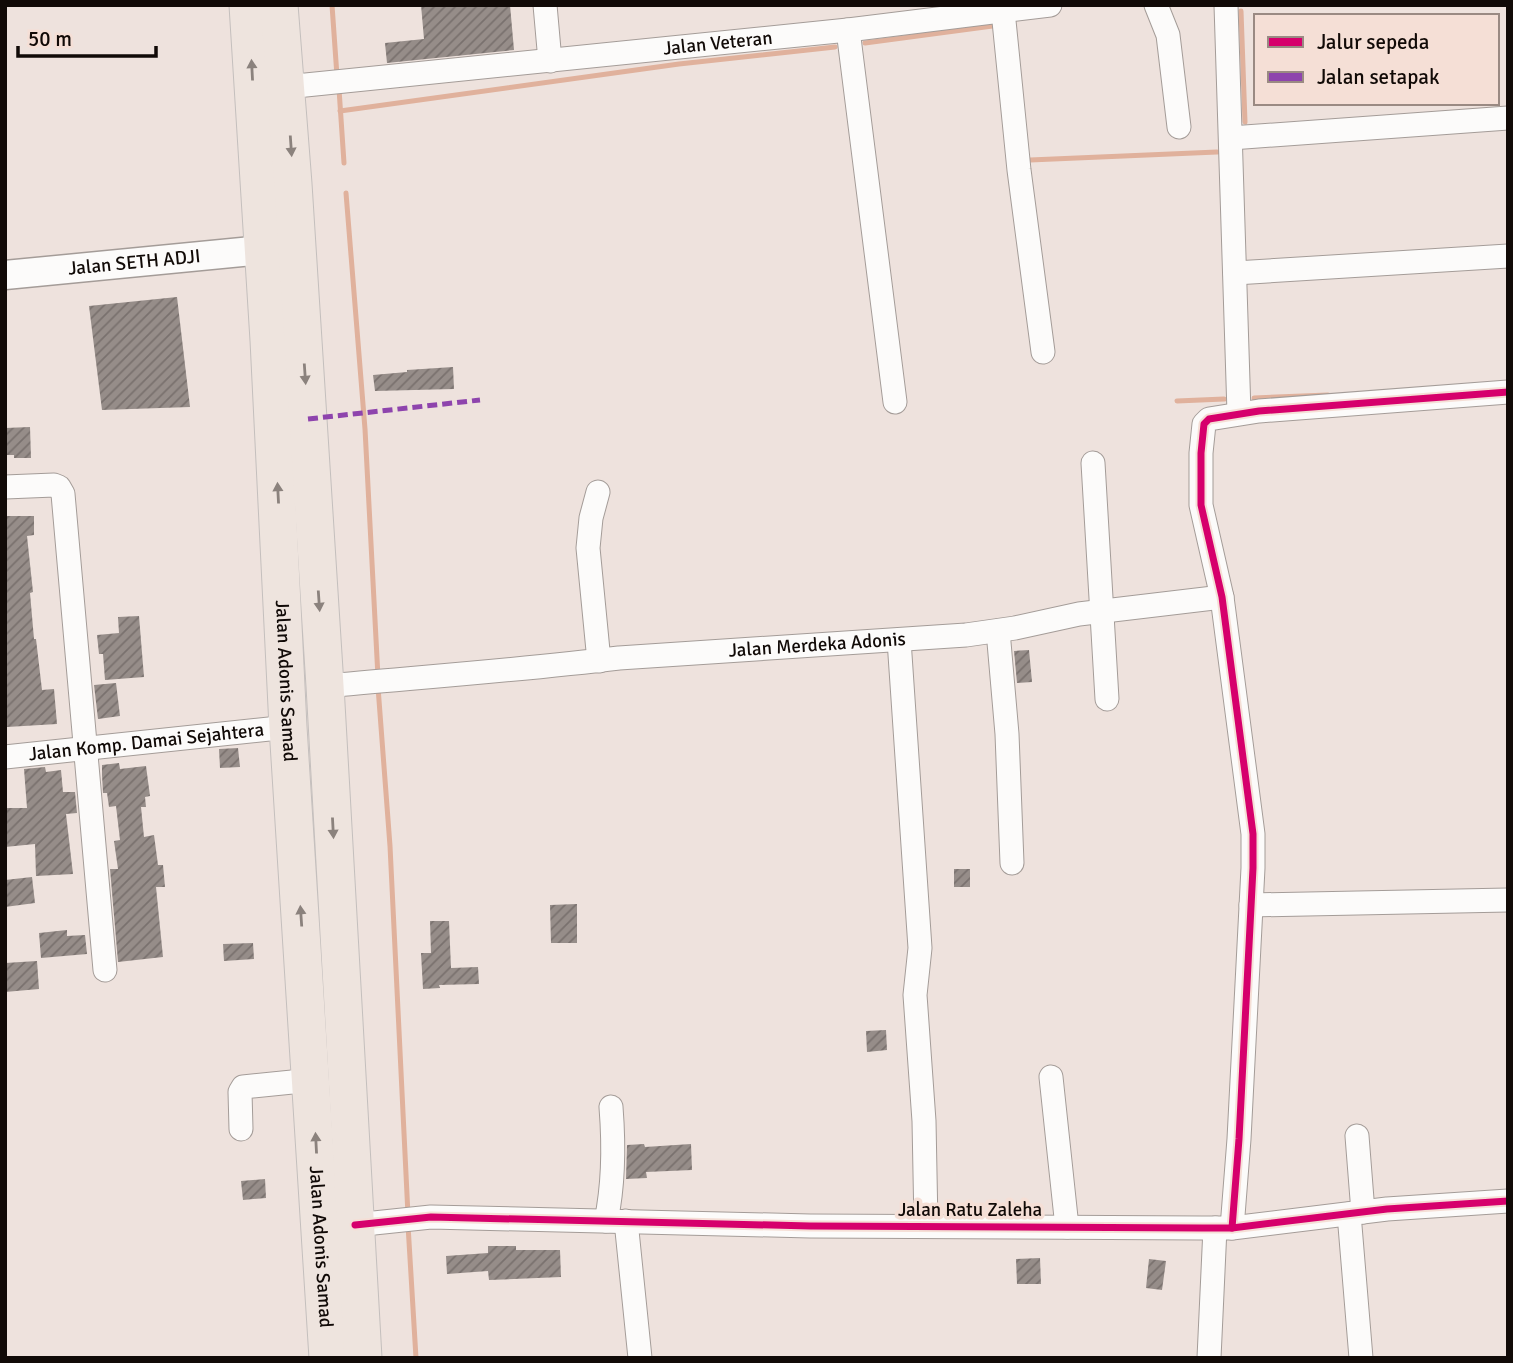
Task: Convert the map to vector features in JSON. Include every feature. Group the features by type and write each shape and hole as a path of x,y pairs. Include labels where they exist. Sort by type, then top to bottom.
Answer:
{"highway":[{"name":"Jalan Adonis Samad","path":"248,5 263,250 297,535 288,727 328,1358"},
{"path":"279,5 286,87 297,535 340,684 370,1224 363,1358"}],"street":[{"path":"545,5 550,61"},
{"name":"Jalan Veteran","path":"286,87 848,30 956,11 1003,11 1050,5"},
{"path":"1156,5 1168,35 1179,127"},
{"path":"1226,5 1239,413"},
{"path":"1003,11 1019,170 1043,352"},
{"path":"848,30 895,402"},
{"path":"1231,138 1508,118"},
{"name":"Jalan SETH ADJI","path":"5,275 263,250"},
{"path":"1236,273 1508,256"},
{"path":"1209,1358 1224,1228 1240,1139 1253,834 1222,597 1202,505 1204,424 1209,419 1239,413 1508,392"},
{"path":"1093,463 1107,699"},
{"path":"5,487 54,485 62,491 105,970"},
{"path":"598,492 591,518 588,548 599,661"},
{"name":"Jalan Merdeka Adonis","path":"340,684 743,649 998,631 1100,612 1222,597"},
{"path":"998,631 1007,734 1012,863"},
{"path":"899,640 920,948 915,995 924,1121 926,1225"},
{"name":"Jalan Komp. Damai Sejahtera","path":"5,757 288,727"},
{"path":"1251,905 1508,900"},
{"path":"1051,1077 1067,1227"},
{"path":"241,1129 240,1092 243,1087 312,1080"},
{"path":"611,1107 614,1142 611,1196 640,1358"},
{"path":"1357,1136 1356,1213 1361,1358"},
{"name":"Jalan Ratu Zaleha","path":"370,1224 430,1217 810,1226 1224,1228 1356,1213 1508,1201"}],"building":[{"path":"421,5 510,5 514,50 387,63 385,43 424,39"},
{"path":"177,297 190,407 102,410 89,306"},
{"path":"453,367 454,389 375,391 373,375"},
{"path":"30,427 31,458 5,455 5,428"},
{"path":"5,516 34,516 34,535 27,536 33,592 30,593 34,639 42,690 54,689 57,724 7,727"},
{"path":"139,616 144,677 105,680 103,654 99,654 97,635 119,633 118,617"},
{"path":"1029,650 1032,682 1017,683 1014,651"},
{"path":"116,683 120,716 98,719 94,685"},
{"path":"238,748 240,767 220,768 219,749"},
{"path":"119,763 120,769 146,766 150,796 145,797 146,807 141,807 144,837 154,835 158,865 163,865 165,887 156,887 163,957 118,962 110,869 118,869 114,841 120,840 116,806 109,807 107,793 103,793 102,765"},
{"path":"45,767 46,772 61,770 63,792 75,792 77,813 66,814 73,874 36,876 35,844 5,847 5,808 27,808 24,769"},
{"path":"954,869 970,869 970,887 954,887"},
{"path":"32,877 35,903 5,907 5,880"},
{"path":"577,904 577,943 551,943 550,905"},
{"path":"430,921 449,921 451,968 478,967 479,984 439,985 440,988 423,989 421,953 431,953"},
{"path":"67,930 67,936 85,935 87,954 41,958 39,933"},
{"path":"253,943 254,959 224,961 223,944"},
{"path":"37,961 39,989 5,992 5,963"},
{"path":"886,1030 887,1050 867,1052 866,1031"},
{"path":"644,1144 645,1147 691,1144 692,1170 646,1172 647,1178 626,1179 627,1145"},
{"path":"265,1179 266,1198 243,1200 241,1181"},
{"path":"488,1246 516,1246 516,1250 560,1250 561,1277 489,1280 488,1271 447,1274 446,1256 488,1253"},
{"path":"1040,1258 1041,1284 1017,1284 1016,1259"},
{"path":"1149,1259 1166,1261 1162,1290 1146,1288"}],"waterway":[{"path":"332,5 337,76"},
{"path":"1241,11 1245,122"},
{"path":"865,43 1000,25"},
{"path":"340,111 679,64 835,47"},
{"path":"339,89 344,163"},
{"path":"1030,160 1217,152"},
{"path":"346,193 365,429 378,677"},
{"path":"1254,398 1328,395"},
{"path":"1177,401 1224,399"},
{"path":"378,687 390,846 408,1215"},
{"path":"408,1225 416,1358"}],"marked path":[{"path":"308,419 480,400"}],"cycle path":[{"path":"1232,1228 1239,1139 1253,834 1222,597 1201,505 1204,424 1209,419 1259,411 1508,392"},
{"path":"355,1225 431,1217 810,1226 1232,1228 1387,1209 1508,1201"}]}
